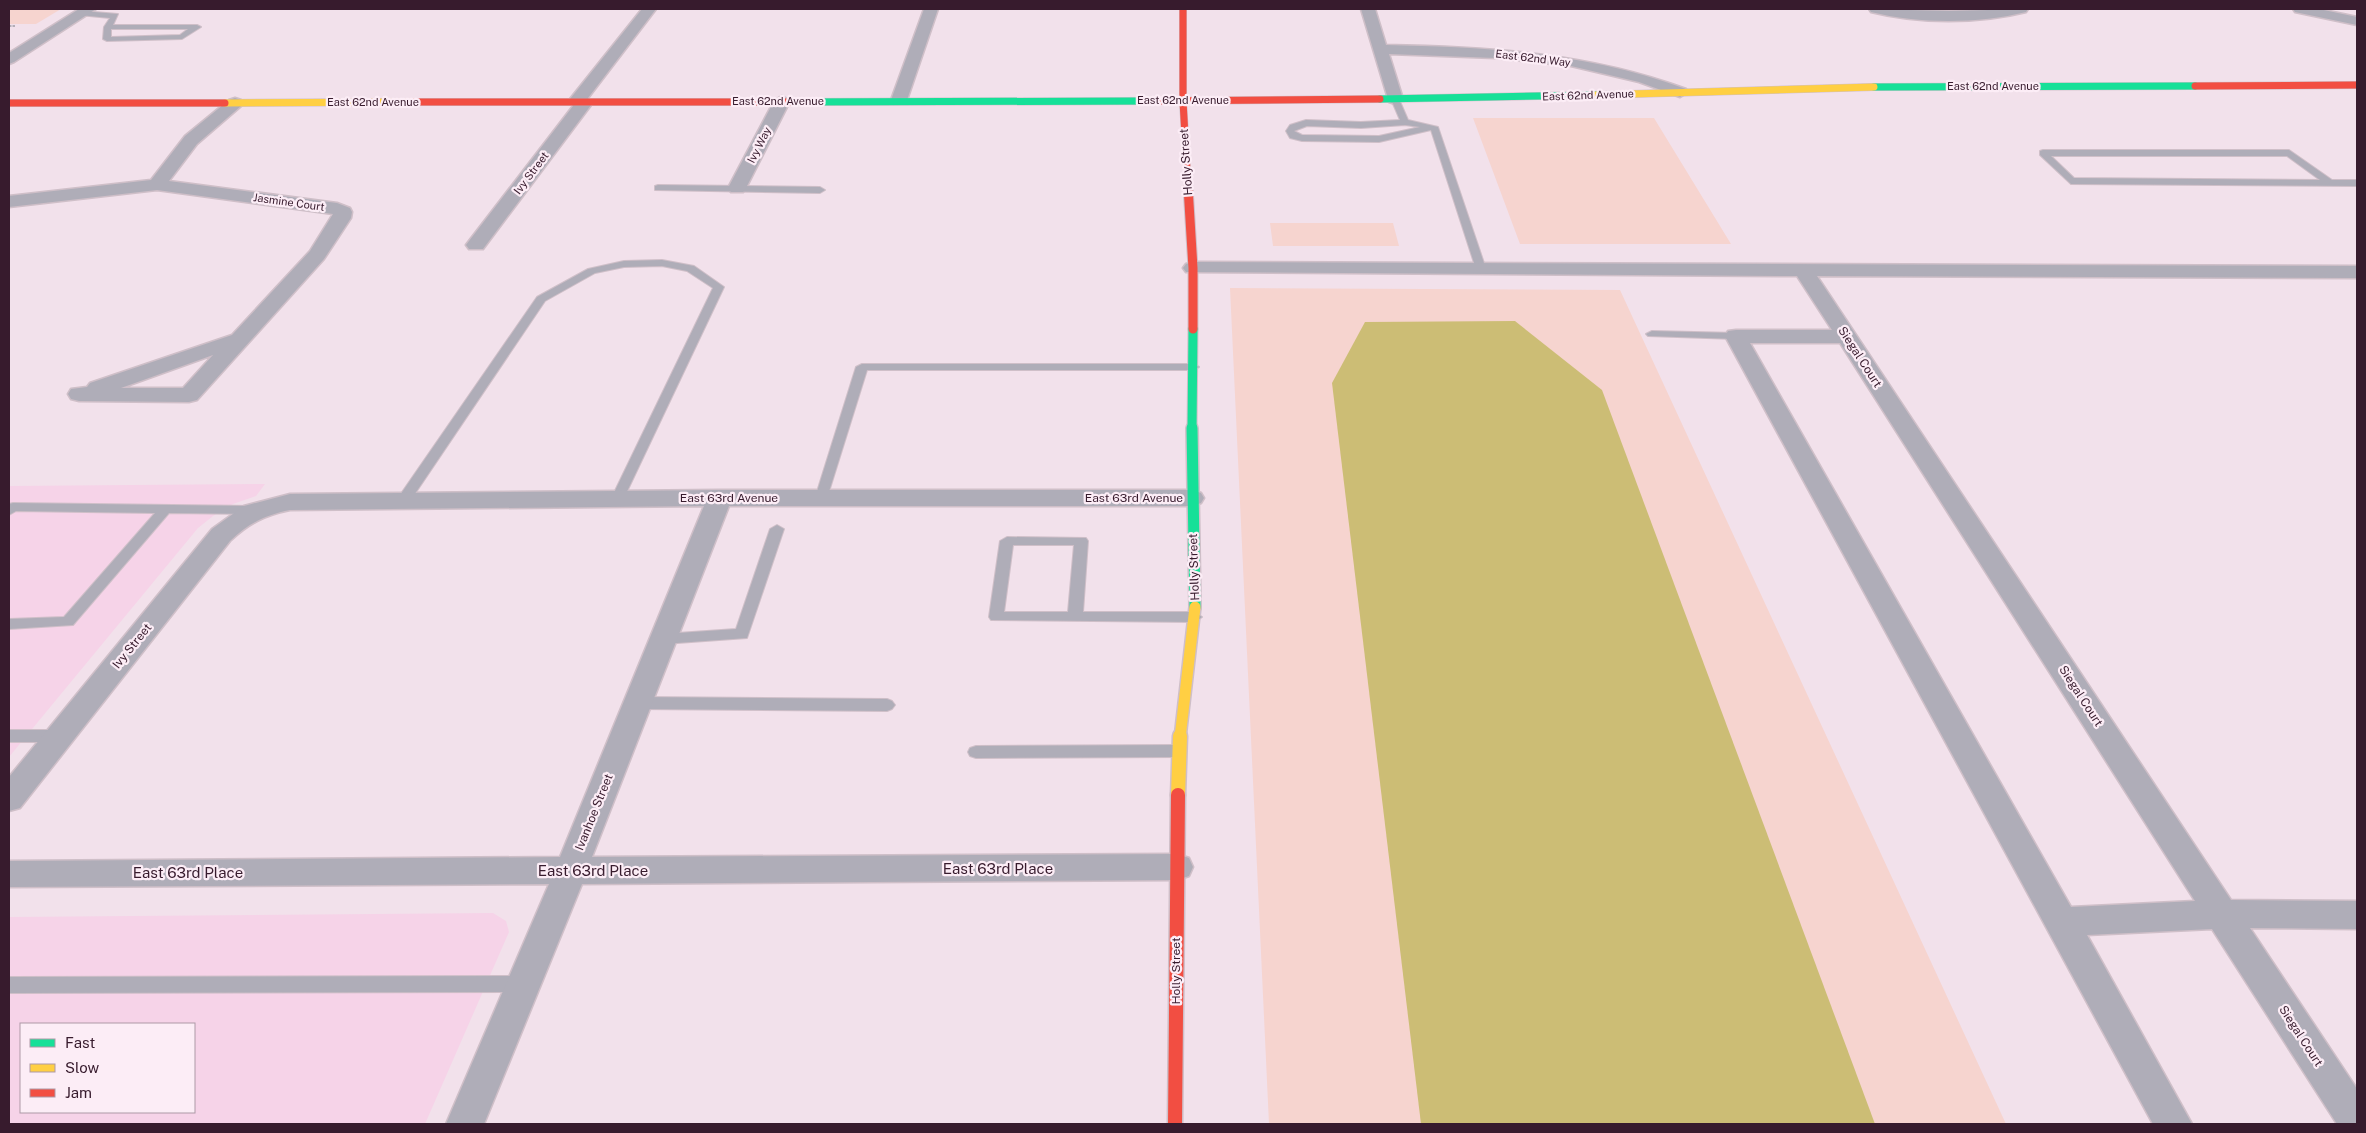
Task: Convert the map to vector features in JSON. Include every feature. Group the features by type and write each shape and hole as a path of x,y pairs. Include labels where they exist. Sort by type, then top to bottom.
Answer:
{"street":[{"name":"Ivy Street","path":"476,244 649,9"},
{"path":"899,100 931,9"},
{"name":"Holly Street","path":"1175,1124 1178,751 1195,617 1192,498 1193,268 1182,100 1183,9"},
{"path":"1368,9 1395,99"},
{"path":"1876,9 1952,15 1990,14 2020,9"},
{"path":"2300,9 2357,21"},
{"path":"9,59 85,11"},
{"name":"East 62nd Way","path":"1381,49 1491,54 1579,64 1641,77 1680,92"},
{"name":"East 62nd Avenue","path":"9,103 1395,99 1896,87 2357,86"},
{"name":"Ivy Way","path":"737,188 782,101"},
{"path":"157,185 191,140 235,103"},
{"name":"Jasmine Court","path":"9,201 157,185 337,209 342,212 342,218 317,255 237,340 189,395 79,394 237,340"},
{"path":"1193,268 2357,272"},
{"name":"Siegal Court","path":"1803,270 2357,1122"},
{"path":"1847,337 1736,336 2173,1124"},
{"name":"Ivanhoe Street","path":"465,1124 571,870 720,498"},
{"name":"East 63rd Avenue","path":"259,508 290,502 403,500 1192,498"},
{"name":"Ivy Street","path":"9,799 221,535 237,520 259,508"},
{"name":"East 63rd Place","path":"9,874 1177,867"},
{"path":"2062,922 2223,914 2357,915"}],"lane":[{"path":"85,11 115,16 108,26 107,39 182,37 197,27 108,26"},
{"path":"1395,99 1405,122"},
{"path":"1405,122 1434,127 1370,139 1302,138 1293,136 1290,131 1293,127 1306,123 1360,125 1405,122"},
{"path":"1434,127 1481,269"},
{"path":"2330,183 2289,153 2043,153 2071,181 2330,183 2357,183"},
{"path":"658,188 820,190"},
{"path":"403,500 541,299 582,275 605,267 662,263 690,268 719,287 617,499"},
{"path":"1652,334 1736,336"},
{"path":"821,498 862,367 1193,367"},
{"path":"10,508 259,508"},
{"path":"9,624 68,622 166,508"},
{"path":"663,639 742,634 777,529"},
{"path":"1075,617 1081,541 1007,541 996,617 1075,617 1195,617"},
{"path":"638,703 887,705"},
{"path":"9,736 60,736"},
{"path":"976,752 1178,751"},
{"path":"9,985 523,984"}],"shaded area":[{"path":"9,9 61,9 36,24 9,24"},
{"path":"1473,118 1654,118 1731,244 1520,244"},
{"path":"1270,223 1393,223 1399,246 1273,246"},
{"path":"1230,288 1620,290 2006,1124 1269,1124"},
{"path":"1515,321 1602,390 1875,1124 1421,1124 1332,383 1365,322"},
{"path":"265,484 256,496 233,504 198,528 9,757 9,486"},
{"path":"493,913 506,921 509,932 425,1124 9,1124 9,917"}],"traffic: fast":[{"path":"1874,87 2195,86"},
{"path":"1380,99 1596,95"},
{"path":"797,102 1150,101"},
{"path":"1193,329 1192,498 1195,607"}],"traffic: slow":[{"path":"1596,95 1874,87"},
{"path":"225,103 414,102"},
{"path":"1178,795 1178,751 1195,607"}],"traffic: jam":[{"path":"1183,9 1183,101 1193,268 1193,329"},
{"path":"2195,86 2357,85"},
{"path":"1150,101 1380,99"},
{"path":"414,102 797,102"},
{"path":"9,103 225,103"},
{"path":"1175,1124 1178,795"}]}
